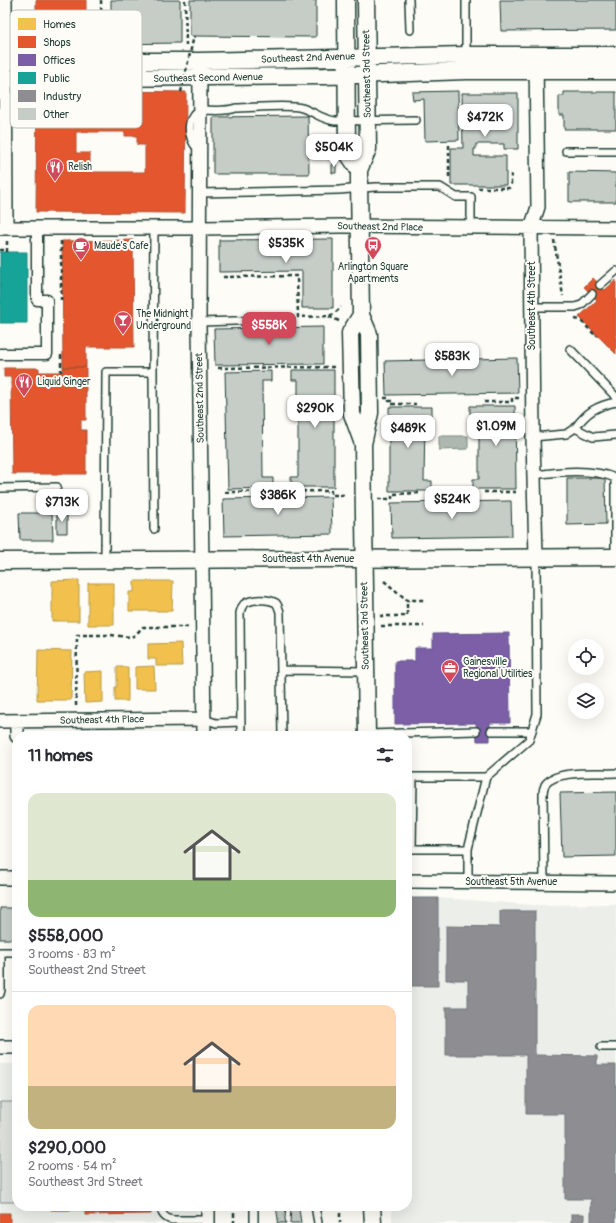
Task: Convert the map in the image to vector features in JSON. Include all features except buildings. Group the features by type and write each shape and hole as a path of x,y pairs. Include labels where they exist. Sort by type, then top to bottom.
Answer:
{"street":[{"path":"3,228 2,61 5,0"},
{"name":"Southeast 3rd Street","path":"346,0 345,57 347,152 358,170 359,188 361,315 350,333 352,414 363,444 367,731"},
{"name":"Southeast 3rd Street","path":"358,170 368,149 366,0"},
{"path":"466,55 466,71"},
{"name":"Southeast 2nd Avenue","path":"142,61 466,55 616,71"},
{"name":"Southeast 2nd Avenue","path":"367,75 466,71 616,55"},
{"name":"Southeast 2nd Street","path":"200,61 199,322 204,731"},
{"name":"Southeast 4th Street","path":"536,63 538,207 532,228 533,437 536,557"},
{"name":"Southeast Second Avenue","path":"142,78 367,75"},
{"name":"Southeast 2nd Place","path":"3,228 359,226 616,228"},
{"path":"0,354 47,354 47,300 37,300 36,228"},
{"name":"Southeast 4th Avenue","path":"0,560 615,557"},
{"name":"Southeast 4th Place","path":"0,721 204,719"},
{"path":"17,721 17,731"},
{"path":"0,878 12,878"},
{"name":"Southeast 5th Avenue","path":"412,881 616,883"},
{"path":"0,1047 12,1047"},
{"path":"372,1211 373,1223"}],"lane":[{"path":"409,0 410,30"},
{"path":"466,0 466,55"},
{"path":"200,110 219,111 236,108 287,107 302,108 325,120 416,120"},
{"path":"566,151 616,151"},
{"path":"200,194 339,190 359,188 440,187 456,197 471,197 471,228"},
{"path":"154,228 154,529"},
{"path":"600,285 616,271"},
{"path":"532,307 574,307 581,305 592,294"},
{"path":"199,322 274,320"},
{"path":"570,349 616,397"},
{"path":"105,560 106,372 153,372"},
{"path":"533,437 566,434 575,428 593,409 616,402"},
{"path":"575,428 593,437 616,435"},
{"path":"534,475 571,472 605,473 615,478 615,557"},
{"path":"0,488 57,487"},
{"path":"468,882 468,849 486,777 529,740 537,714 536,557"},
{"path":"241,731 241,608 248,602 268,600 278,606 280,612 282,731"},
{"path":"282,670 366,671"},
{"path":"204,719 216,723 241,722"},
{"path":"491,731 532,731"},
{"path":"412,734 476,732"},
{"path":"544,882 543,794 545,785 554,778 569,774 616,774"},
{"path":"468,849 412,849 413,777 486,777"},
{"path":"0,994 0,952 12,952"},
{"path":"601,1047 616,1047"},
{"path":"162,1211 163,1215 167,1219 208,1221"},
{"path":"254,1211 254,1223"},
{"path":"316,1211 318,1223"}],"path":[{"path":"101,0 101,10"},
{"path":"185,0 186,46"},
{"path":"181,92 194,36"},
{"path":"449,145 449,185"},
{"path":"476,188 509,188 511,184 511,174"},
{"path":"553,236 563,297"},
{"path":"0,250 6,251 6,242"},
{"path":"223,277 297,276 298,317 328,316 334,314 341,307"},
{"path":"328,316 341,323"},
{"path":"573,318 580,320 596,336 597,335"},
{"path":"218,368 342,367"},
{"path":"380,398 389,398 389,401 392,401 392,404 416,404"},
{"path":"484,402 512,402 512,398 519,398"},
{"path":"225,492 331,491 331,495 344,495"},
{"path":"484,492 519,492"},
{"path":"378,499 392,499 392,494 420,493"},
{"path":"384,581 407,600 424,600"},
{"path":"380,616 407,616 407,600"},
{"path":"381,626 424,626"},
{"path":"76,711 77,635 116,635 130,637 138,633 143,627 191,627"},
{"path":"234,1211 234,1223"},
{"path":"340,1211 340,1223"}],"shaded area":[{"path":"439,436 468,436 468,449 439,450"},
{"path":"412,898 438,898 534,905 616,904 616,1223 392,1223 392,1211 412,1211"},
{"path":"0,1064 12,1064 12,1211 198,1211 199,1223 0,1223"},
{"path":"0,1102 12,1102 12,1202 0,1202"}],"place":[{"name":"Relish","path":"55,182"},
{"name":"Arlington Square Apartments","path":"373,260"},
{"name":"Maude's Cafe","path":"81,261"},
{"name":"The Midnight Underground","path":"123,335"},
{"name":"Liquid Ginger","path":"24,397"},
{"name":"Gainesville Regional Utilities","path":"450,683"}]}
